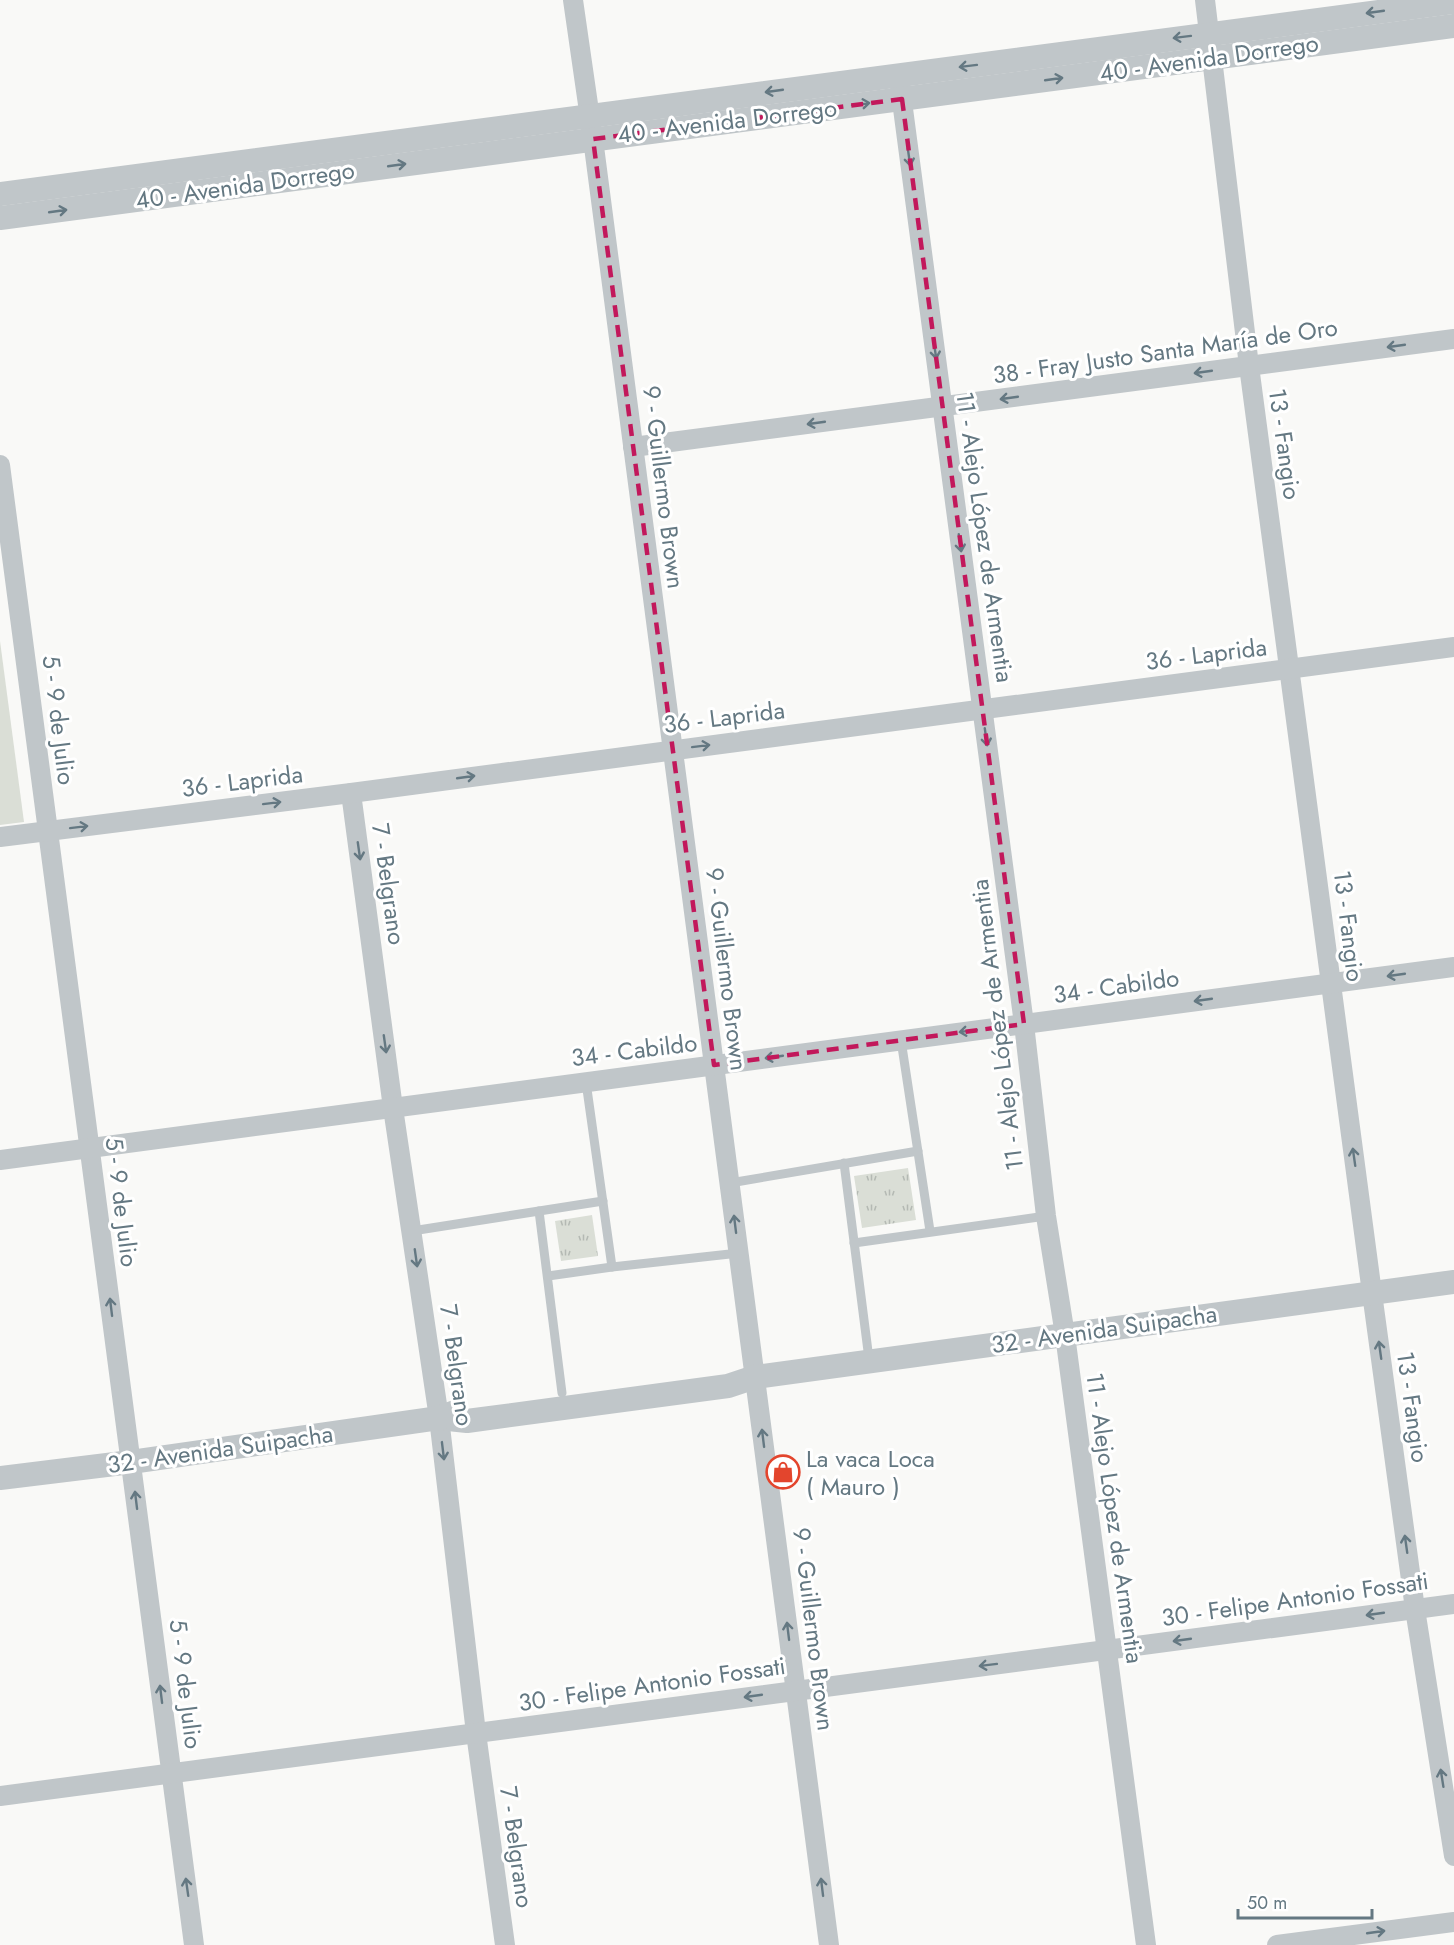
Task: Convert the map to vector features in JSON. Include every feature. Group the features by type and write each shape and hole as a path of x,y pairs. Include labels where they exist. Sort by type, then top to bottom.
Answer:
{"street":[{"name":"9 - Guillermo Brown","path":"573,0 829,1945"},
{"name":"13 - Fangio","path":"1205,0 1249,366 1372,1293 1415,1609 1454,1856"},
{"name":"40 - Avenida Dorrego","path":"0,218 591,128 898,75 1454,2"},
{"name":"40 - Avenida Dorrego","path":"0,194 591,128 902,99 1454,26"},
{"name":"11 - Alejo López de Armentia","path":"898,75 1024,1024 1046,1216 1065,1335 1146,1945"},
{"name":"38 - Fray Justo Santa María de Oro","path":"633,447 1454,339"},
{"name":"5 - 9 de Julio","path":"0,465 194,1945"},
{"name":"36 - Laprida","path":"0,837 351,793 1454,647"},
{"name":"7 - Belgrano","path":"351,793 393,1108 439,1418 476,1733 505,1945"},
{"name":"34 - Cabildo","path":"0,1160 1454,967"},
{"name":"32 - Avenida Suipacha","path":"439,1418 466,1421 728,1386 755,1377 1454,1282"},
{"name":"32 - Avenida Suipacha","path":"0,1478 131,1462 439,1418 464,1409 562,1393 725,1373 755,1377"},
{"name":"30 - Felipe Antonio Fossati","path":"0,1796 1454,1604"},
{"path":"1277,1945 1454,1922"}],"lane":[{"path":"901,1040 930,1231"},
{"path":"586,1082 612,1267"},
{"path":"730,1183 918,1151"},
{"path":"844,1163 869,1361"},
{"path":"412,1231 603,1201"},
{"path":"539,1211 562,1393"},
{"path":"854,1243 1046,1216"},
{"path":"548,1276 739,1253"}],"highlighted area":[{"path":"902,99 1024,1024 714,1065 593,139"}],"green space":[{"path":"0,641 24,822 0,825"},
{"path":"908,1168 916,1220 862,1228 854,1176"},
{"path":"592,1215 598,1256 561,1261 555,1221"}],"place":[{"name":"La vaca Loca ( Mauro )","path":"783,1472"}]}
